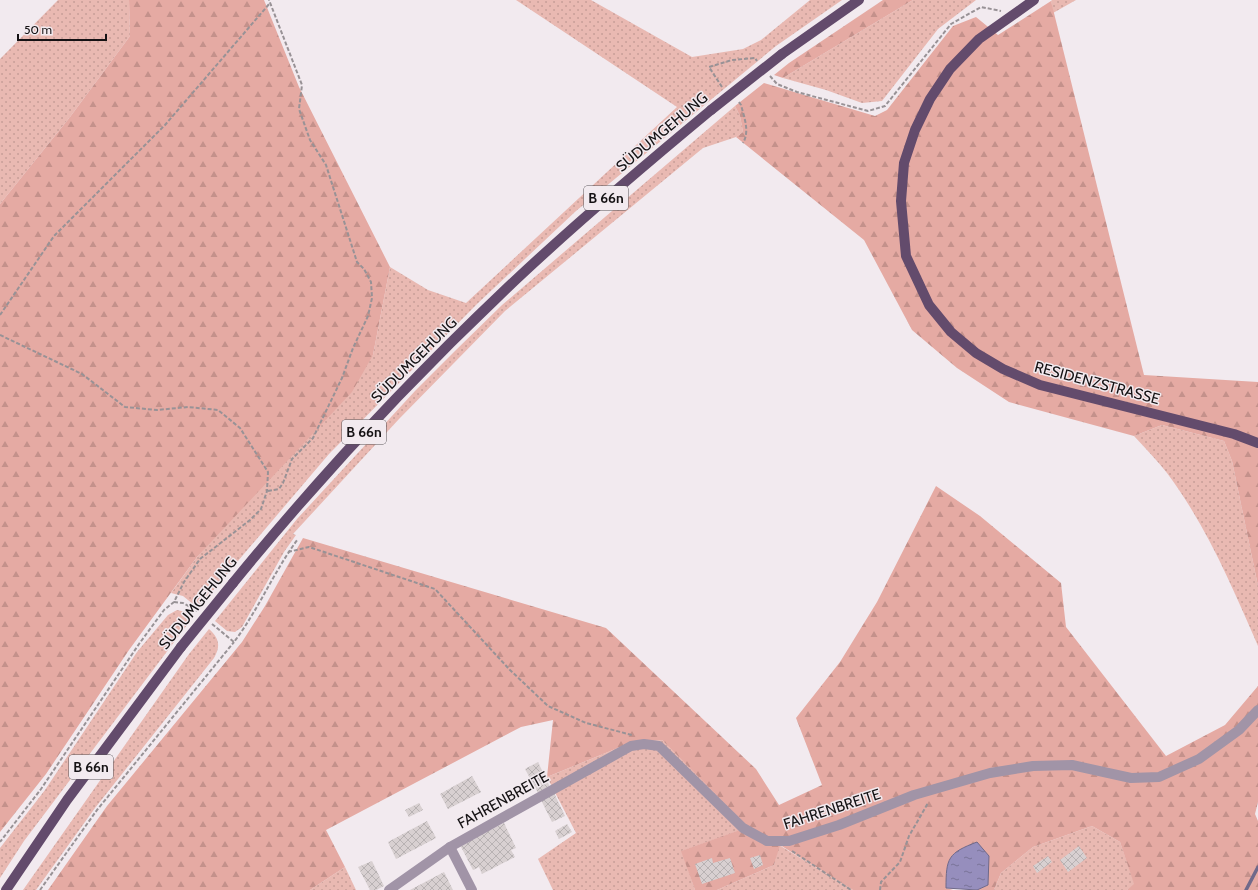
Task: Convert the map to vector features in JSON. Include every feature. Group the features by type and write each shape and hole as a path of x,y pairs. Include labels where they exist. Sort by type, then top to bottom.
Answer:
{"main road":[{"name":"SÜDUMGEHUNG","path":"6,890 67,800 181,647 233,583 369,426 504,290 632,175 782,54 859,0"},
{"name":"RESIDENZSTRASSE","path":"1034,0 979,39 950,69 930,99 915,130 904,163 901,201 906,256 929,305 951,332 976,353 1002,369 1040,385 1234,434 1258,443"}],"lane":[{"name":"FAHRENBREITE","path":"389,890 450,848 631,746 644,744 659,746 743,828 767,841 789,841 839,825 914,796 990,773 1033,766 1072,765 1131,778 1159,777 1199,759 1239,730 1258,710"},
{"name":"FAHRENBREITE","path":"450,848 472,890"}],"path":[{"path":"0,315 54,236 165,125 270,1 302,85 300,109 310,140 326,165 357,262 364,269 371,282 372,298 368,316 353,348 342,378 313,438 292,459 284,483 279,489 267,491"},
{"path":"768,74 777,84 797,92 868,111 885,106 950,24 981,7 1014,13"},
{"path":"727,91 710,67 732,60 755,58 759,63"},
{"path":"736,100 741,105 747,128 746,137 743,143"},
{"path":"0,335 82,374 125,407 157,410 188,407 218,410 240,428 268,472 267,491 261,509 250,520 200,559 184,582 174,602 164,610 138,644 95,711 41,789 0,842"},
{"path":"40,890 97,810 246,626 288,552 298,539"},
{"path":"288,552 309,547 435,589 510,670 548,706 586,723 623,731 637,737"},
{"path":"174,602 191,606 202,615"},
{"path":"207,620 234,642"},
{"path":"880,890 881,882 900,862 909,836 935,789"},
{"path":"789,841 793,853 851,890"}],"shaded area":[{"path":"58,0 129,0 130,36 70,117 0,204 0,59"},
{"path":"516,0 591,0 692,57 743,49 761,40 810,0 842,0 776,46 576,211 477,304 329,454 198,608 183,596 171,593 197,557 373,355 390,267 428,290 466,303 677,107"},
{"path":"913,0 976,0 938,29 882,101 862,103 826,90 783,78"},
{"path":"1052,0 1076,0 1053,13"},
{"path":"735,106 740,116 743,132 736,137 703,148 505,311 399,419 293,534 296,535 284,552 242,627 235,632 227,631 215,621 297,519 415,391 457,349 502,305"},
{"path":"1162,425 1224,441 1232,461 1258,586 1258,646 1217,556 1194,514 1167,473 1134,436"},
{"path":"177,610 186,612 193,617 24,841 0,878 0,848 45,790 137,652 168,615"},
{"path":"209,629 218,642 218,650 214,658 95,808 36,890 23,890 189,654"},
{"path":"662,740 749,827 682,851 695,890 553,890 538,859 576,833 547,777 630,743"},
{"path":"1092,826 1120,842 1135,885 1127,890 994,890 1001,873 1033,847"},
{"path":"779,845 853,890 717,890 774,865"},
{"path":"345,867 356,890 310,890"}],"green space":[{"path":"129,0 264,0 299,87 390,267 373,355 352,392 197,557 129,650 46,774 0,832 0,204 70,117 130,36"},
{"path":"883,0 913,0 783,78 774,75 789,63"},
{"path":"1051,1 1144,375 1258,382 1258,586 1232,461 1224,441 1162,425 1134,436 1009,402 957,368 912,330 864,240 736,137 743,132 740,116 735,106 764,83 875,116 887,110 953,26 976,17 998,35"},
{"path":"936,486 980,516 1061,583 1066,627 1166,756 1225,725 1258,686 1258,802 1255,814 1258,821 1258,890 1127,890 1134,884 1120,842 1092,826 1033,847 1001,873 994,890 977,890 988,885 946,888 953,890 853,890 780,845 774,865 717,890 695,890 681,851 748,827 662,740 630,743 547,777 553,720 521,727 326,830 345,867 310,890 48,890 107,806 242,642 265,606 303,538 606,628 756,769 779,805 822,785 796,718 840,662 877,602"}],"water":[{"path":"977,842 989,856 988,885 977,890 946,888 948,863 954,853"}],"building":[{"path":"538,762 550,787 538,793 525,769"},
{"path":"472,776 481,792 448,809 440,794"},
{"path":"554,793 565,816 552,822 541,800"},
{"path":"419,803 423,810 409,817 405,810"},
{"path":"427,821 436,838 396,859 388,842"},
{"path":"504,823 516,848 511,850 515,857 482,874 479,867 473,870 460,845"},
{"path":"567,824 572,832 559,839 555,831"},
{"path":"1079,846 1087,858 1068,872 1060,860"},
{"path":"760,855 763,865 754,869 750,858"},
{"path":"1048,856 1052,862 1037,873 1033,866"},
{"path":"712,858 713,863 730,858 735,873 702,884 695,864"},
{"path":"372,861 384,886 376,890 370,890 358,867"},
{"path":"444,872 453,890 410,890"}],"waterway":[{"path":"1246,890 1258,867"}]}
